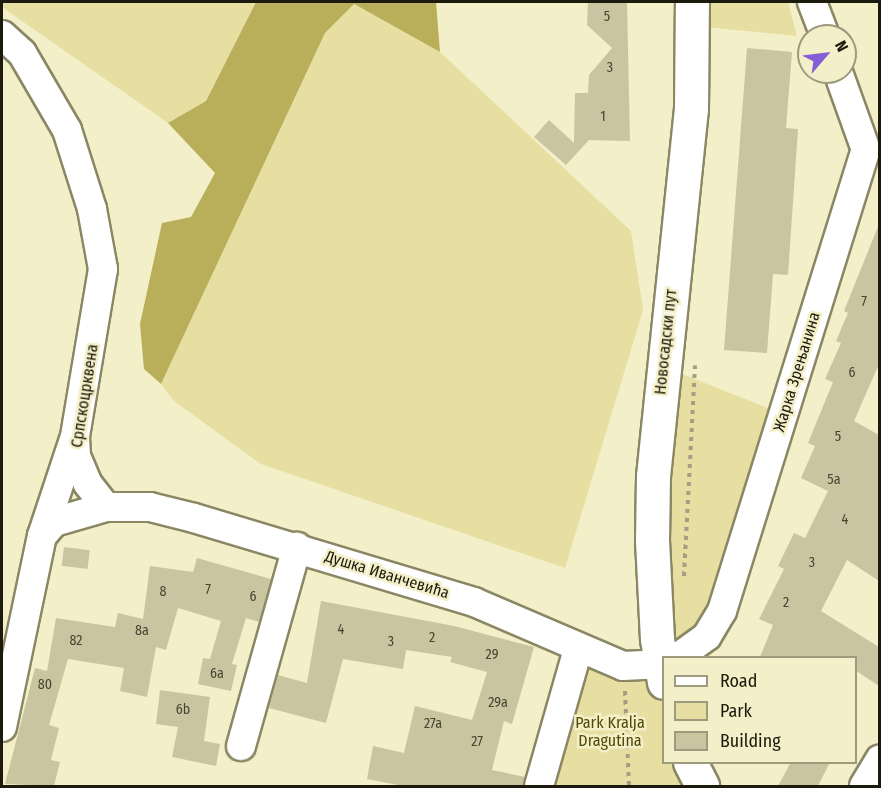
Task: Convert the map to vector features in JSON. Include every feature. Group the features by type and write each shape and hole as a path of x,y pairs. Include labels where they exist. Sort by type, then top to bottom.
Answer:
{"main road":[{"name":"Новосадски пут","path":"665,656 652,540 653,476 691,109 692,2"},
{"path":"691,764 702,786"}],"street":[{"path":"812,2 820,24"},
{"name":"Српскоцрквена","path":"2,35 22,52 67,130 92,209 103,269 75,437 76,456 88,484 106,507"},
{"name":"Жарка Зрењанина","path":"681,656 707,636 722,611 866,150 842,84"},
{"path":"2,727 42,536 75,437"},
{"name":"Душка Иванчевића","path":"106,507 150,507 297,547 474,602 578,649 623,666 662,667"},
{"path":"42,536 54,522 106,507"},
{"path":"241,746 297,547"},
{"path":"538,786 578,649"},
{"path":"864,786 879,759"}],"path":[{"path":"623,666 629,786"}],"green space":[{"path":"2,2 256,2 206,101 168,123 2,7"},
{"path":"704,2 788,2 797,36 704,27"},
{"path":"353,4 440,52 631,231 643,310 565,568 261,464 174,401 161,384 325,33"},
{"path":"677,372 768,408 715,585 696,628 671,641 667,530"},
{"name":"Park Kralja Dragutina","path":"578,649 662,679 662,764 684,764 690,786 539,786"}],"shaded area":[{"path":"256,2 436,2 440,52 354,4 325,33 161,384 144,369 140,324 162,223 191,217 215,173 168,123 206,101"}],"building":[{"path":"588,2 627,2 630,141 589,140 566,165 534,137 549,120 574,143 575,93 588,93 589,75 612,48 587,25"},
{"path":"747,48 792,52 786,128 798,129 788,275 773,274 767,353 724,350"},
{"path":"879,224 879,364 854,421 879,435 879,581 847,560 821,611 879,647 879,686 857,671 857,656 760,656 773,625 759,619 784,569 778,566 794,533 805,538 828,491 801,478 815,446 808,443 833,382 825,379 841,343 836,341 848,313 844,311"},
{"path":"64,547 90,550 87,569 62,566"},
{"path":"197,558 271,579 259,622 246,618 232,664 237,665 231,691 198,684 203,658 210,659 221,621 178,608 166,650 156,647 147,697 120,691 124,668 68,659 49,725 59,728 51,760 60,762 54,786 5,784 35,668 47,671 56,618 115,627 118,613 143,619 150,566 193,572"},
{"path":"321,601 454,626 534,647 512,724 504,721 492,770 525,777 523,786 403,786 367,779 373,746 404,753 415,706 472,720 487,672 450,662 452,657 406,650 403,669 343,659 326,723 269,708 278,675 307,683"},
{"path":"160,690 210,697 204,741 220,744 216,766 172,757 178,727 156,724"},
{"path":"790,764 829,764 818,786 778,786"}]}
